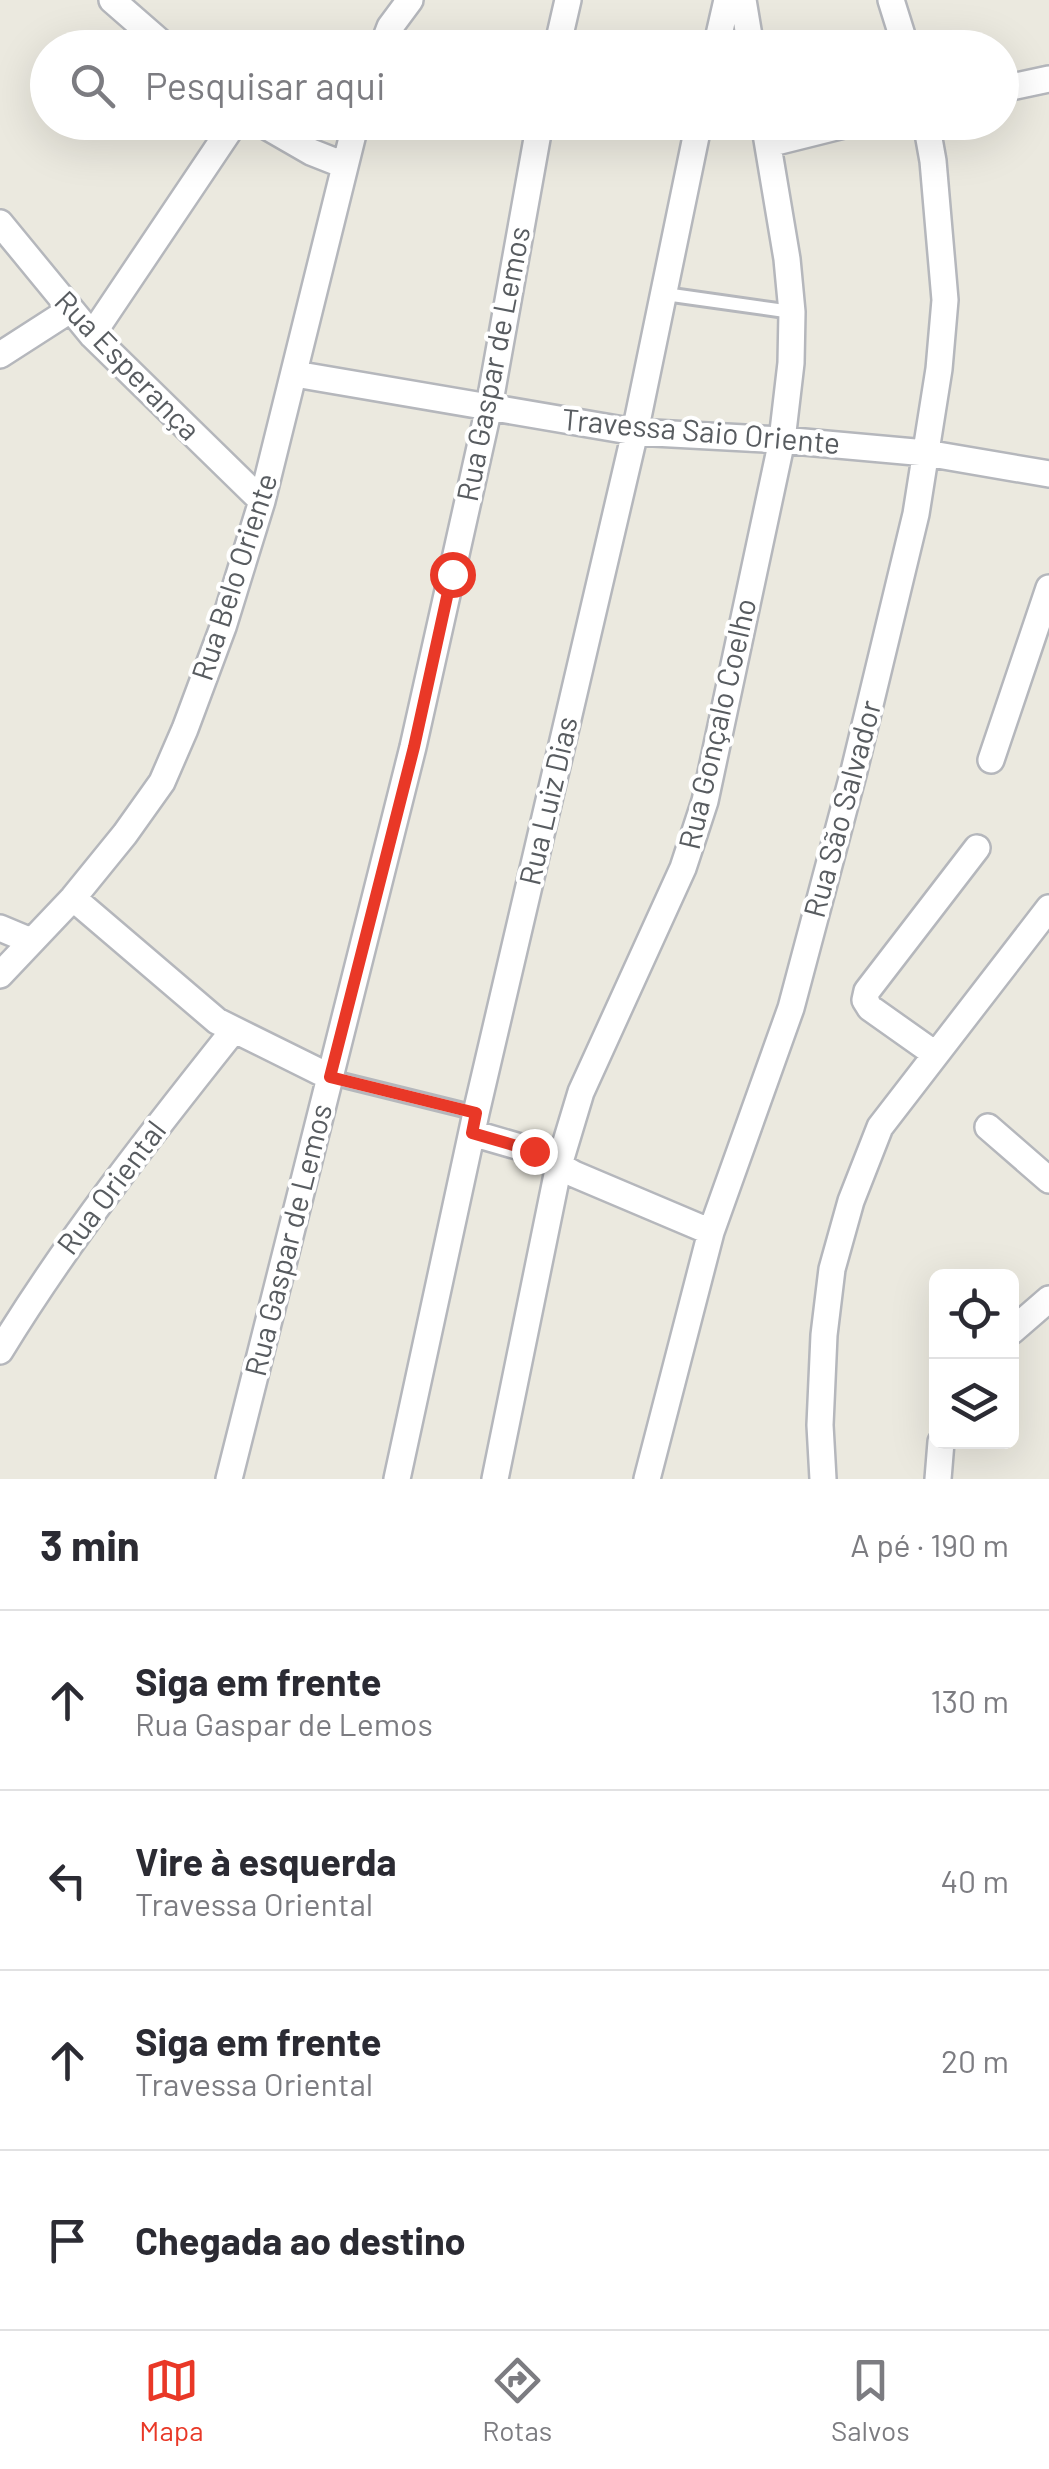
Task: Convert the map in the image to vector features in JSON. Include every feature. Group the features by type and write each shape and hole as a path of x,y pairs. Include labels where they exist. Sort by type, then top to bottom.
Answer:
{"street":[{"path":"112,0 146,30"},
{"path":"389,30 410,0"},
{"path":"561,30 568,0"},
{"path":"720,30 727,0"},
{"path":"743,0 748,30"},
{"path":"891,0 900,30"},
{"path":"1019,85 1049,79"},
{"path":"92,335 223,140"},
{"path":"290,140 344,166"},
{"name":"Rua Belo Oriente","path":"0,975 74,898 125,834 162,782 185,729 223,626 262,501 351,140"},
{"name":"Rua Gaspar de Lemos","path":"229,1479 414,747 490,407 537,140"},
{"name":"Rua Luiz Dias","path":"397,1479 474,1123 636,432 695,140"},
{"name":"Rua Gonçalo Coelho","path":"495,1479 558,1165 581,1092 684,868 705,800 782,440 792,363 792,312 767,140"},
{"name":"Rua São Salvador","path":"647,1479 711,1232 790,1008 904,570 939,369 945,300 928,140"},
{"name":"Rua Esperança","path":"0,223 92,335 262,501"},
{"path":"0,355 70,310"},
{"name":"Travessa Saio Oriente","path":"296,374 636,432 926,452 1049,474"},
{"path":"992,760 1049,588"},
{"path":"935,1054 870,1008 865,1000 867,991 977,848"},
{"path":"74,898 217,1021 330,1077"},
{"path":"822,1479 824,1335 832,1269 880,1127 1049,908"},
{"path":"0,928 31,940"},
{"name":"Rua Oriental","path":"0,1351 40,1286 100,1203 233,1031"},
{"path":"474,1123 558,1165 711,1232"},
{"path":"988,1127 1049,1180"},
{"path":"1019,1325 1049,1299"},
{"path":"938,1479 940,1449"}],"lane":[{"path":"665,294 792,312"},
{"path":"330,1077 474,1123"}],"route":[{"path":"452,574 414,747 330,1077 476,1113 472,1133 534,1151"}]}
